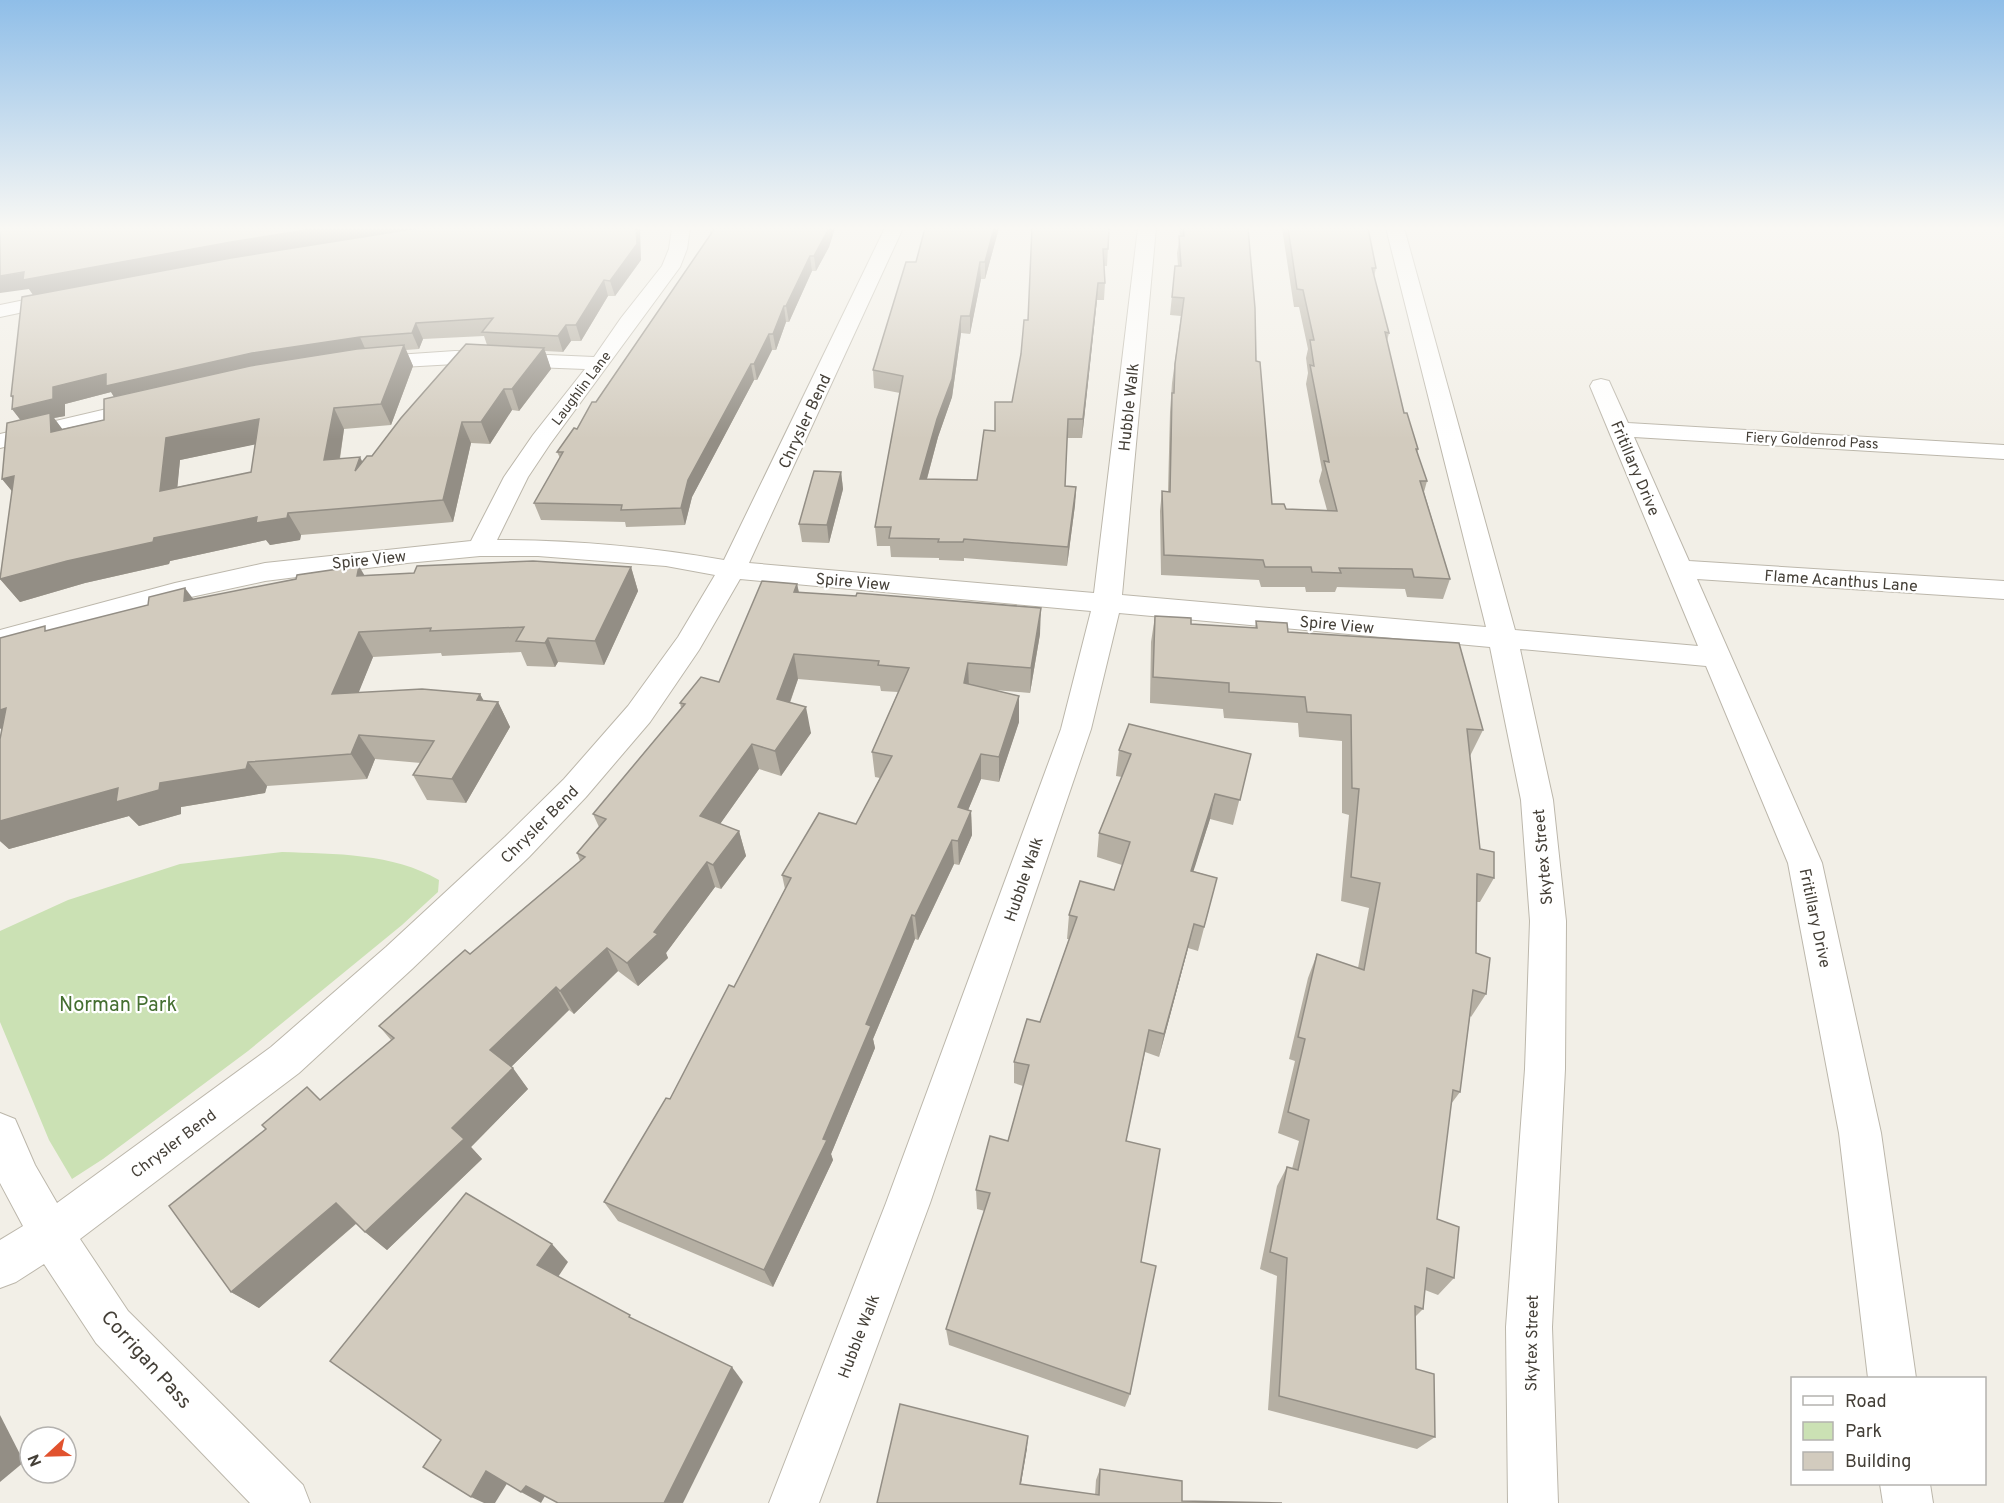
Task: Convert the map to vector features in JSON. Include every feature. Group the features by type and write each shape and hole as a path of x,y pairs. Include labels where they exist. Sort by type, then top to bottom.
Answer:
{"street":[{"path":"0,310 61,298"},
{"name":"Laughlin Lane","path":"480,549 516,477 647,298"},
{"name":"Chrysler Bend","path":"0,1266 51,1234 285,1060 517,848 575,788 639,714 689,643 732,570 861,298"},
{"name":"Hubble Walk","path":"794,1503 908,1203 1072,740 1107,604 1140,298"},
{"name":"Skytex Street","path":"1408,298 1503,638 1536,800 1548,921 1545,1069 1530,1327 1533,1503"},
{"path":"346,366 398,359 465,357 600,364"},
{"name":"Fritillary Drive","path":"1601,386 1805,864 1860,1133 1892,1377"},
{"path":"0,441 164,402"},
{"name":"Fiery Goldenrod Pass","path":"1620,429 2004,452"},
{"name":"Spire View","path":"0,640 175,592 265,572 331,562 480,549 590,551 666,558 732,570 1715,657"},
{"name":"Flame Acanthus Lane","path":"1678,569 1995,590"},
{"path":"1995,590 2004,615"},
{"name":"Corrigan Pass","path":"0,1133 20,1180 51,1234 112,1326 285,1503"},
{"path":"1905,1485 1908,1503"}],"green space":[{"name":"Norman Park","path":"282,852 363,857 403,865 439,880 438,892 402,925 248,1051 103,1159 72,1179 49,1140 0,1022 0,931 68,900 180,864"}],"building":[{"path":"22,298 593,298 576,325 566,325 558,336 482,332 493,318 416,323 412,333 360,337 252,353 106,386 106,374 53,387 53,399 12,409 13,396 11,396"},
{"path":"667,298 790,298 784,306 773,334 769,334 754,364 751,364 688,480 681,508 621,510 622,505 534,503 563,452 557,452 574,428 577,429 592,402 596,402"},
{"path":"895,298 973,298 970,316 961,316 952,379 937,419 920,479 977,480 984,430 995,431 995,402 1012,402 1021,354 1024,320 1028,320 1029,298 1096,298 1083,419 1068,419 1065,486 1076,487 1068,547 964,539 963,542 938,542 939,539 889,538 891,527 875,527 903,376 873,370"},
{"path":"1184,298 1254,298 1256,361 1260,362 1272,504 1284,504 1286,509 1337,511 1324,461 1329,462 1310,365 1314,366 1310,340 1314,340 1305,298 1380,298 1389,333 1385,332 1404,413 1407,413 1427,481 1420,481 1450,579 1414,577 1412,569 1339,568 1341,573 1312,572 1311,567 1265,567 1263,560 1164,555 1162,491 1170,492 1172,393 1174,393 1175,364"},
{"path":"466,344 544,348 512,389 504,389 481,422 462,422 443,500 288,513 287,518 256,523 257,517 154,538 153,542 0,579 14,476 2,479 7,423 50,413 51,432 104,420 104,399 250,366 357,349 404,345 381,404 334,408 324,460 360,457 355,471 367,456 372,456 401,418","holes":["259,419 251,472 160,491 166,438"]},
{"path":"814,471 841,472 827,525 799,524"},
{"path":"533,561 631,567 595,641 548,638 545,643 516,641 524,627 430,631 431,628 359,632 332,694 422,689 480,694 477,700 498,702 452,779 413,775 434,741 359,735 351,754 248,762 246,769 160,783 159,790 116,802 118,788 0,821 0,739 6,708 0,710 0,638 45,626 45,631 148,605 149,597 185,588 184,601 296,579 297,575 359,566 357,576 414,573 417,566"},
{"path":"762,581 797,584 794,592 856,596 857,593 1041,608 1031,668 968,663 964,683 1019,696 999,757 981,754 958,807 971,811 958,841 952,840 915,916 912,915 866,1024 871,1026 823,1139 827,1140 764,1270 604,1202 666,1098 670,1099 729,985 734,987 791,878 782,875 819,813 856,824 892,756 872,752 909,668 878,665 879,661 794,654 777,699 806,707 775,751 752,744 700,816 739,831 713,865 707,862 654,932 658,934 627,963 607,948 560,991 556,987 490,1050 513,1068 452,1128 464,1139 365,1232 336,1203 231,1292 169,1206 266,1129 262,1125 307,1087 320,1100 394,1038 379,1026 465,950 470,954 585,857 577,853 606,819 593,814 685,704 680,703 701,677 719,682"},
{"path":"1155,616 1191,618 1191,624 1257,628 1256,621 1287,623 1288,632 1459,643 1483,730 1467,729 1480,849 1494,852 1494,878 1477,874 1476,953 1490,958 1486,994 1473,990 1460,1092 1453,1090 1437,1219 1459,1227 1454,1278 1427,1268 1423,1309 1415,1306 1416,1369 1434,1374 1435,1437 1279,1396 1287,1258 1270,1252 1287,1167 1298,1170 1309,1120 1288,1112 1305,1039 1298,1037 1317,954 1364,970 1380,883 1351,877 1359,789 1352,788 1351,715 1307,712 1305,697 1229,692 1229,683 1153,677"},
{"path":"1129,724 1251,754 1240,800 1215,794 1191,871 1217,878 1204,927 1194,924 1164,1034 1149,1030 1126,1141 1160,1149 1141,1262 1156,1266 1130,1394 946,1329 990,1193 976,1190 990,1136 1008,1141 1029,1065 1014,1062 1027,1019 1040,1022 1077,917 1069,915 1080,881 1114,890 1130,842 1099,833 1131,754 1119,750"},
{"path":"466,1193 552,1244 537,1265 630,1315 629,1317 732,1367 664,1503 558,1503 526,1486 521,1492 486,1471 471,1497 423,1467 441,1440 330,1361"},
{"path":"900,1404 1028,1436 1020,1484 1099,1495 1100,1469 1182,1481 1182,1501 1282,1503 877,1503"}]}
